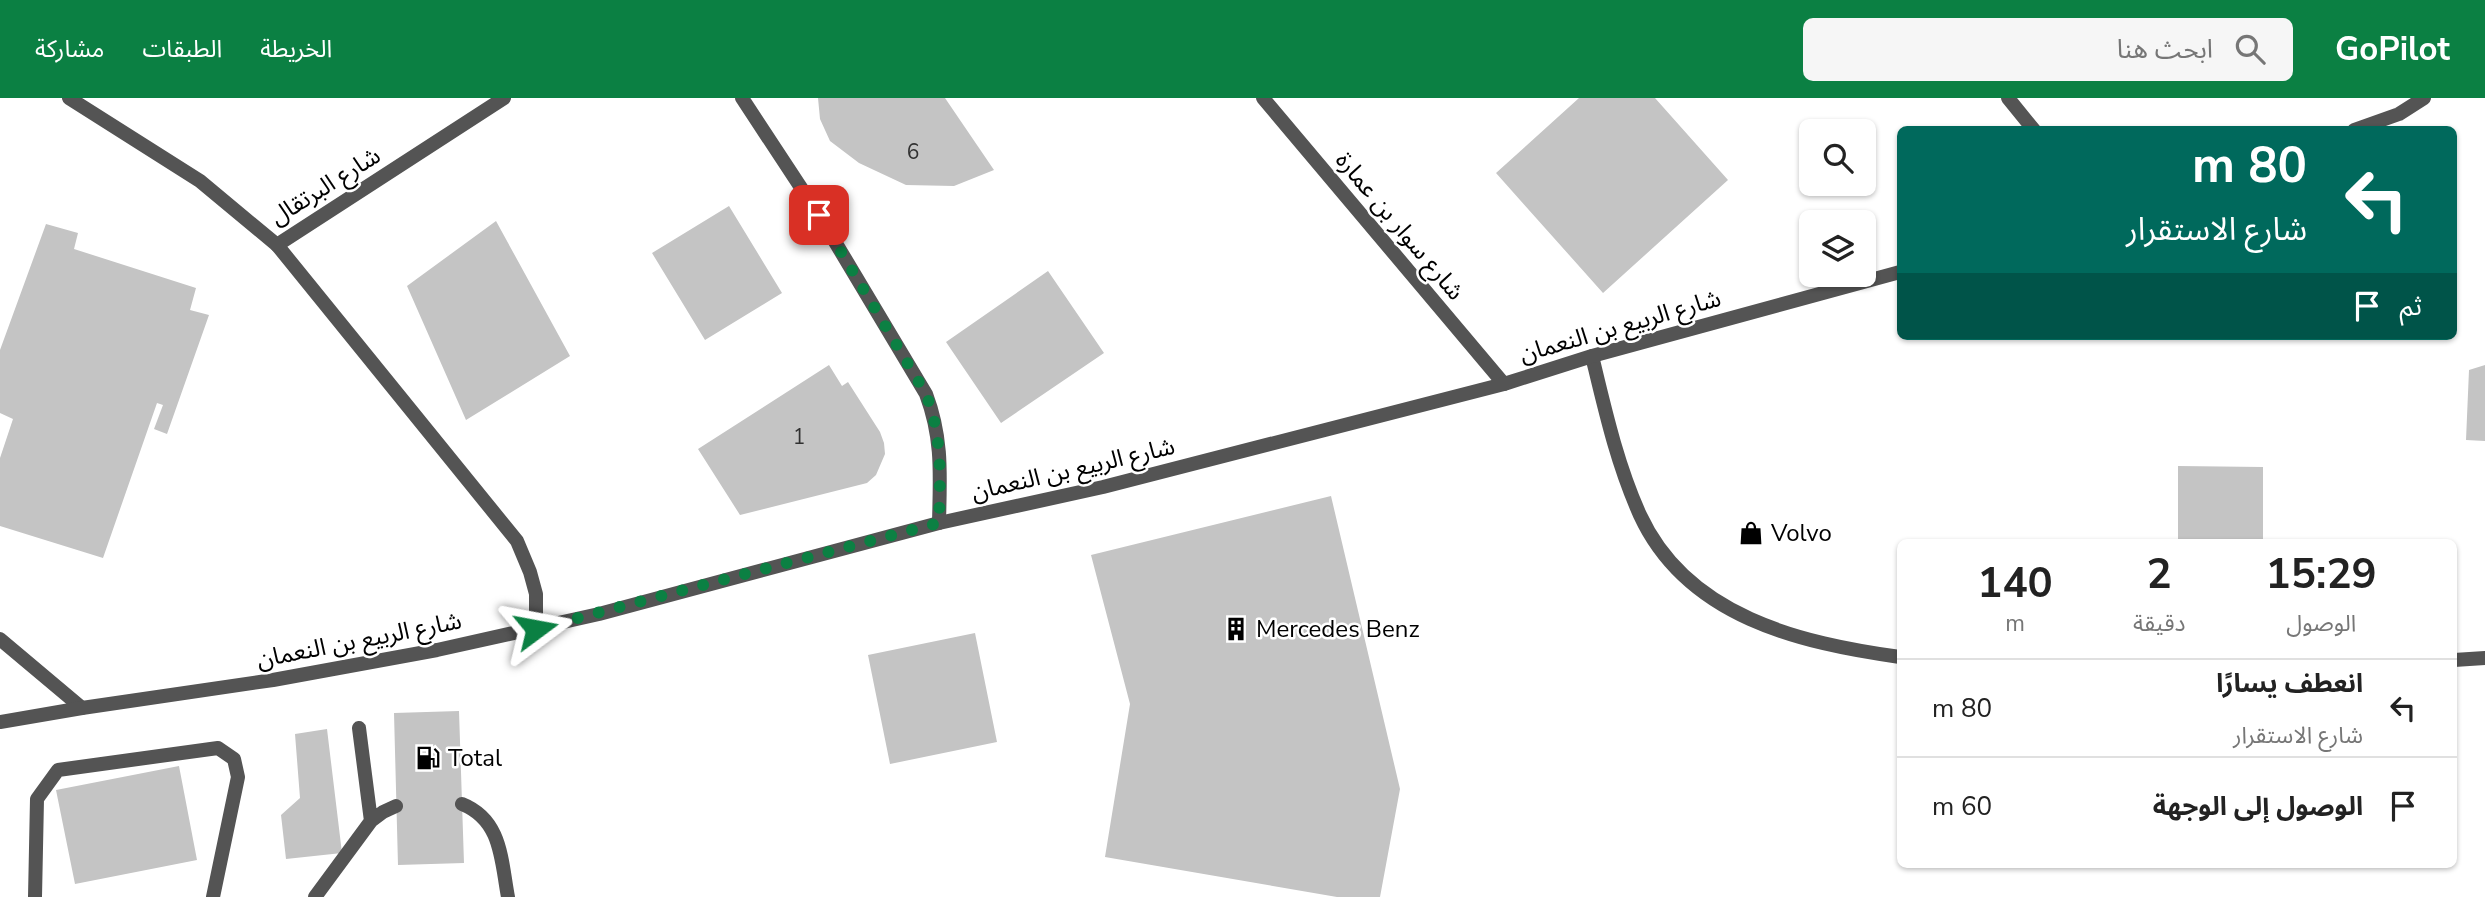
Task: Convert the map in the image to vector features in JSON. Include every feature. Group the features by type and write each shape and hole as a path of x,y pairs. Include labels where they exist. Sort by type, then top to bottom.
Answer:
{"street":[{"name":"شارع البرتقال","path":"69,98 200,181 277,245 504,98"},
{"path":"742,98 819,215 926,394 935,418 939,441 939,523"},
{"name":"شارع سوار بن عمارة","path":"1263,98 1504,384"},
{"path":"2008,98 2031,126"},
{"path":"2365,126 2399,114 2424,98"},
{"path":"277,245 517,541 536,594 536,629"},
{"name":"شارع الربيع بن النعمان","path":"0,722 273,680 536,629 939,523 1103,487 1504,384 1592,356 1897,273"},
{"path":"1592,356 1612,439 1641,516 1656,543 1677,569 1704,593 1738,615 1819,644 1897,657"},
{"path":"0,639 82,708"},
{"path":"2457,660 2485,658"},
{"path":"359,728 371,821"},
{"path":"35,897 37,799 58,770 218,748 234,759 238,777 213,897"},
{"path":"462,804 474,809 492,827 508,897"},
{"path":"315,897 371,821 396,806"}],"building":[{"path":"818,98 945,98 994,170 954,186 906,185 859,163 830,141 820,119"},
{"path":"1579,98 1655,98 1728,180 1603,293 1496,173"},
{"path":"729,206 782,293 705,340 652,253"},
{"path":"496,221 570,356 466,420 407,286"},
{"path":"46,224 78,233 74,249 196,288 190,310 209,315 167,434 154,429 163,405 157,403 103,558 0,526 0,458 13,419 0,413 0,350"},
{"path":"1048,271 1104,353 1001,423 946,342"},
{"path":"829,365 842,386 848,382 880,432 885,454 876,475 867,483 740,515 698,449"},
{"path":"2485,365 2485,441 2466,440 2469,370"},
{"path":"2178,466 2263,467 2263,539 2178,539"},
{"name":"Mercedes Benz","path":"1331,496 1400,789 1380,897 1337,897 1105,857 1130,704 1091,555"},
{"path":"975,633 997,742 890,764 868,655"},
{"name":"Total","path":"459,711 464,863 398,865 394,713"},
{"path":"327,729 342,853 286,859 281,815 300,798 295,734"},
{"path":"179,766 197,860 75,884 56,790"}],"place":[{"name":"Volvo","path":"1751,533"},
{"name":"Mercedes Benz","path":"1236,629"},
{"name":"Total","path":"428,758"}],"route":[{"path":"536,629 939,523 939,441 935,418 926,394 819,215"}]}
